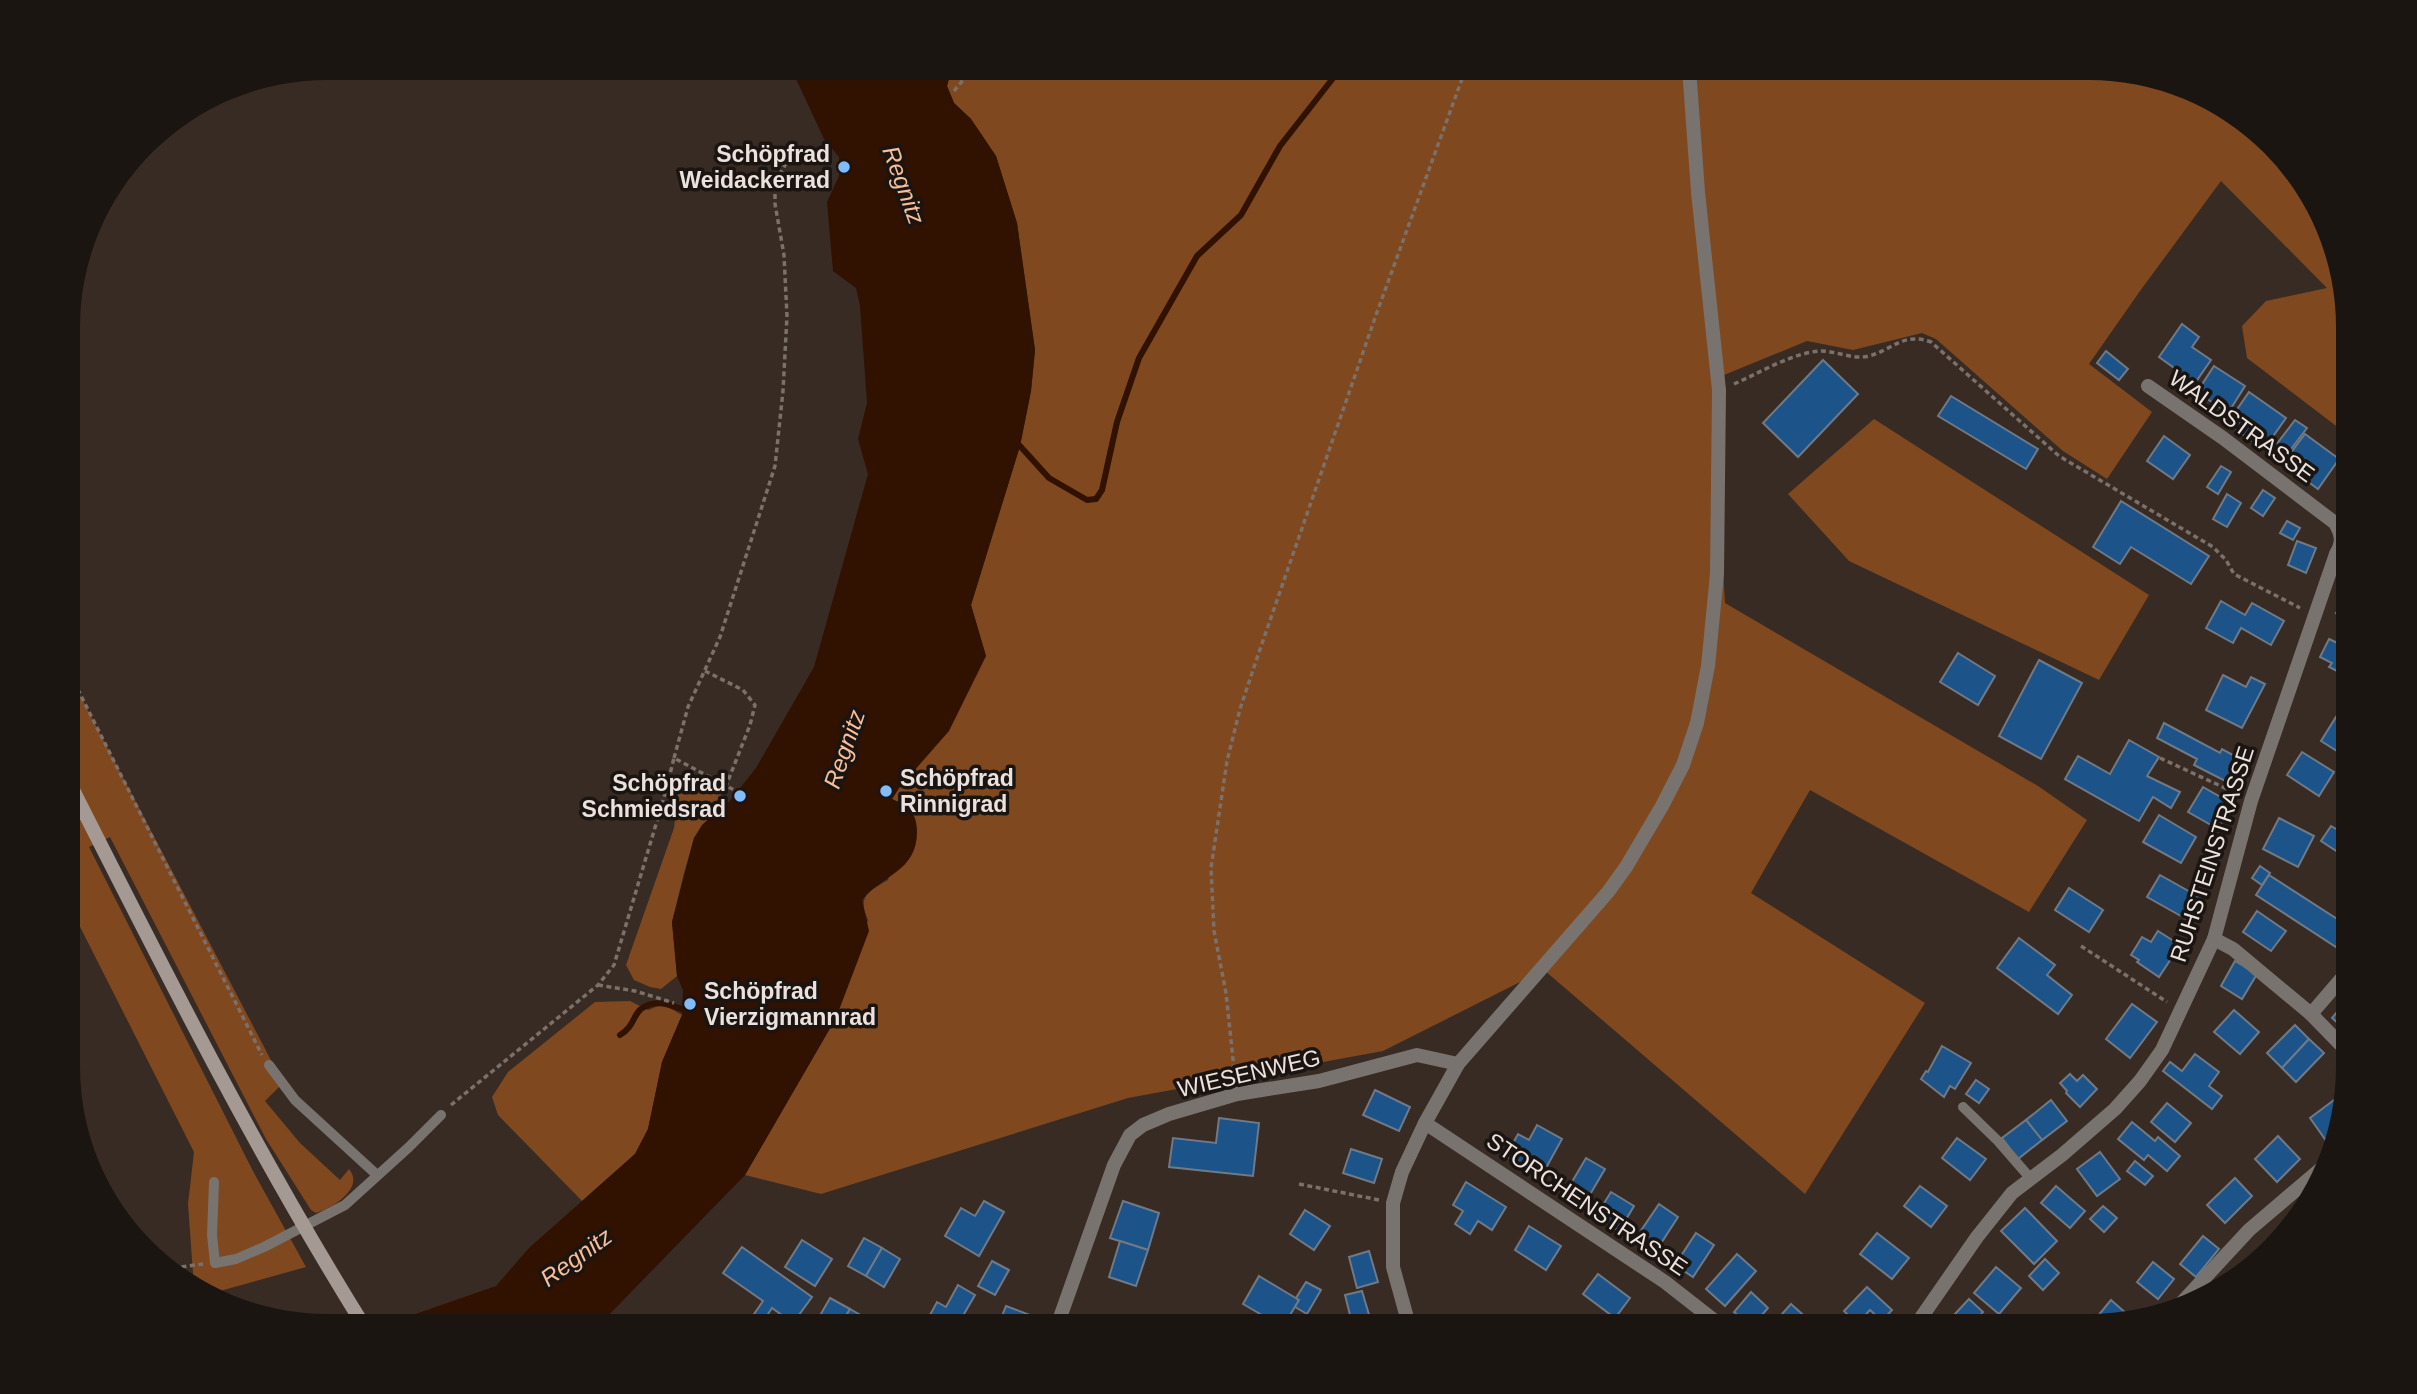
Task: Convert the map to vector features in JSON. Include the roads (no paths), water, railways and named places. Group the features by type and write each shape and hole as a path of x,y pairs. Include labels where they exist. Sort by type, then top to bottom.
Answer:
{"street":[{"path":"1406,1313 1393,1267 1393,1203 1402,1172 1425,1123 1458,1064 1608,892 1632,857 1683,765 1697,723 1708,666 1717,574 1719,390 1698,192 1690,80"},
{"name":"WALDSTRASSE","path":"2148,386 2223,438 2336,525"},
{"name":"RUHSTEINSTRASSE","path":"1924,1313 1977,1237 2012,1193 2062,1156 2123,1100 2162,1049 2182,1012 2214,939 2251,801 2336,554"},
{"path":"80,804 194,1027 304,1228 357,1314"},
{"path":"2214,939 2234,949 2311,1013 2336,1039"},
{"path":"2311,1013 2336,985"},
{"name":"WIESENWEG","path":"1061,1314 1114,1165 1130,1135 1143,1125 1169,1114 1237,1094 1319,1081 1417,1055 1458,1064"},
{"name":"STORCHENSTRASSE","path":"1425,1123 1665,1282 1705,1313"},
{"path":"2192,1291 2249,1230 2310,1178"}],"lane":[{"path":"269,1065 295,1100 377,1175"},
{"path":"1963,1107 1998,1141 2031,1179"},
{"path":"214,1182 212,1234 215,1263 236,1259 304,1228 345,1205 441,1115"}],"water":[{"name":"Regnitz","path":"797,81 948,81 947,86 954,103 971,119 996,156 1017,223 1035,350 1031,391 1020,446 971,605 986,656 949,731 892,799 907,807 915,818 916,844 912,855 862,900 869,931 836,1018 745,1175 610,1314 416,1314 496,1286 529,1248 635,1154 648,1129 662,1062 682,1015 683,990 677,976 672,922 694,838 702,825 728,803 756,768 814,667 868,474 858,439 867,403 860,306 856,288 833,271 827,202 839,176 839,157 824,139"}],"waterway":[{"path":"1020,446 1049,478 1087,500 1096,499 1102,490 1117,422 1139,358 1197,256 1241,215 1280,146 1331,80"},
{"path":"620,1035 646,1006 662,1004 684,1010"}],"place":[{"name":"Schöpfrad Weidackerrad","path":"844,167"},
{"name":"Schöpfrad Rinnigrad","path":"886,791"},
{"name":"Schöpfrad Schmiedsrad","path":"740,796"},
{"name":"Schöpfrad Vierzigmannrad","path":"690,1004"}]}
